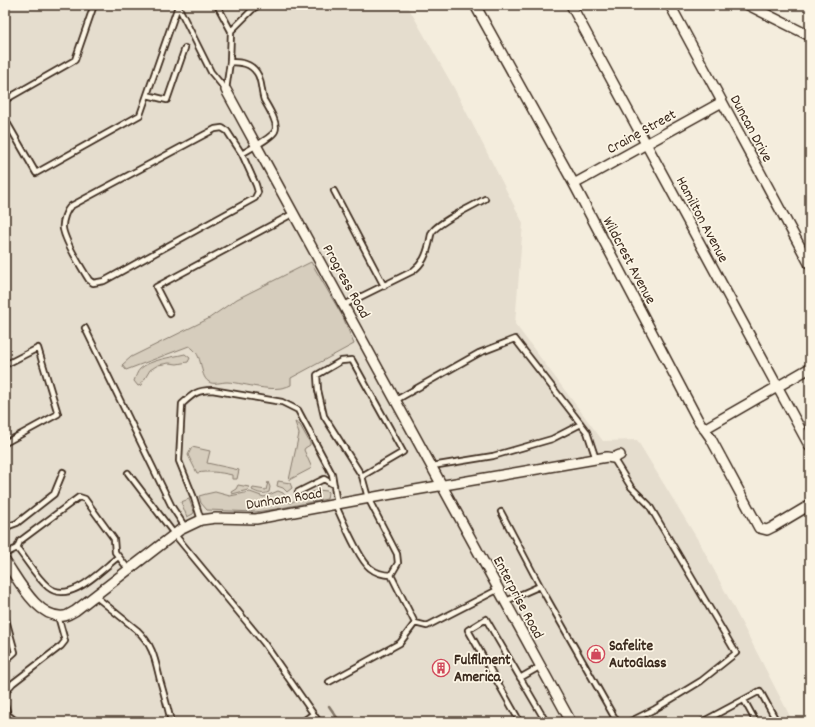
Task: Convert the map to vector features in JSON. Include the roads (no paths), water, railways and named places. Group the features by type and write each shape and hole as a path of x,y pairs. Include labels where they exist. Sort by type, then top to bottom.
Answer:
{"street":[{"name":"Wildcrest Avenue","path":"475,5 574,184 698,420 710,437 759,528 767,530 810,505"},
{"name":"Hamilton Avenue","path":"571,5 810,447"},
{"name":"Duncan Drive","path":"670,5 810,265"},
{"path":"748,5 810,36"},
{"name":"Progress Road","path":"226,90 443,485"},
{"name":"Craine Street","path":"574,184 722,102"},
{"path":"704,429 810,368"},
{"name":"Dunham Road","path":"58,616 65,616 75,611 175,534 200,520 216,518 256,518 607,457 617,457"},
{"name":"Enterprise Road","path":"443,485 571,722"},
{"path":"5,561 34,603 48,613 58,616"}],"lane":[{"path":"5,100 75,60 94,5"},
{"path":"217,5 231,31 230,62 226,90"},
{"path":"231,31 254,8 259,5"},
{"path":"178,6 212,72 226,90"},
{"path":"5,119 36,173 140,115 178,6"},
{"path":"147,95 167,100 185,48"},
{"path":"230,62 241,62 250,66 257,73 264,98 276,125 276,131 272,136 256,144 242,154"},
{"path":"222,128 227,131 242,154 256,185 258,192 255,198 104,281 93,283 89,280 70,245 63,228 65,215 68,208 215,129 222,128"},
{"path":"334,191 384,286"},
{"path":"344,305 384,286 422,264 432,233 442,224 485,199"},
{"path":"170,314 156,287 294,213"},
{"path":"85,328 172,507 185,528"},
{"path":"396,400 479,353 515,339 587,432 596,459"},
{"path":"5,365 38,348 58,414 5,443"},
{"path":"362,476 403,452 352,360 341,361 318,375 318,390 324,416 362,476 368,498 397,554 398,563 391,575"},
{"path":"200,520 194,498 179,461 182,404 198,392 212,390 282,402 298,410 332,474 336,504 361,558 369,568 382,575 391,575"},
{"path":"432,466 493,456 552,439 581,424"},
{"path":"617,457 631,486 649,505 736,653 701,681 655,709 629,722"},
{"path":"5,520 9,526 18,522 54,494 63,472"},
{"path":"128,473 175,534 264,643 319,722"},
{"path":"298,492 324,479 334,485"},
{"path":"5,554 17,548 20,541 79,497 85,499 114,539 115,552 129,570"},
{"path":"500,512 617,722"},
{"path":"17,548 48,587 58,592 70,592 80,587 118,557"},
{"path":"391,575 415,623 427,626 499,589"},
{"path":"506,601 540,586"},
{"path":"95,596 144,636 149,644 155,655 171,722"},
{"path":"5,616 15,652 5,661"},
{"path":"5,699 7,690 13,683 61,646 64,641 58,616"},
{"path":"520,722 468,630 486,619 546,722"},
{"path":"329,682 400,643 415,623"},
{"path":"520,678 541,666"},
{"path":"702,722 760,691 777,722"},
{"path":"744,700 756,722"},
{"path":"5,704 8,714 17,722"},
{"path":"302,722 313,714"}],"waterway":[{"path":"329,706 340,722"}],"place":[{"name":"Safelite AutoGlass","path":"596,654"},
{"name":"Fulfilment America","path":"441,668"}]}
